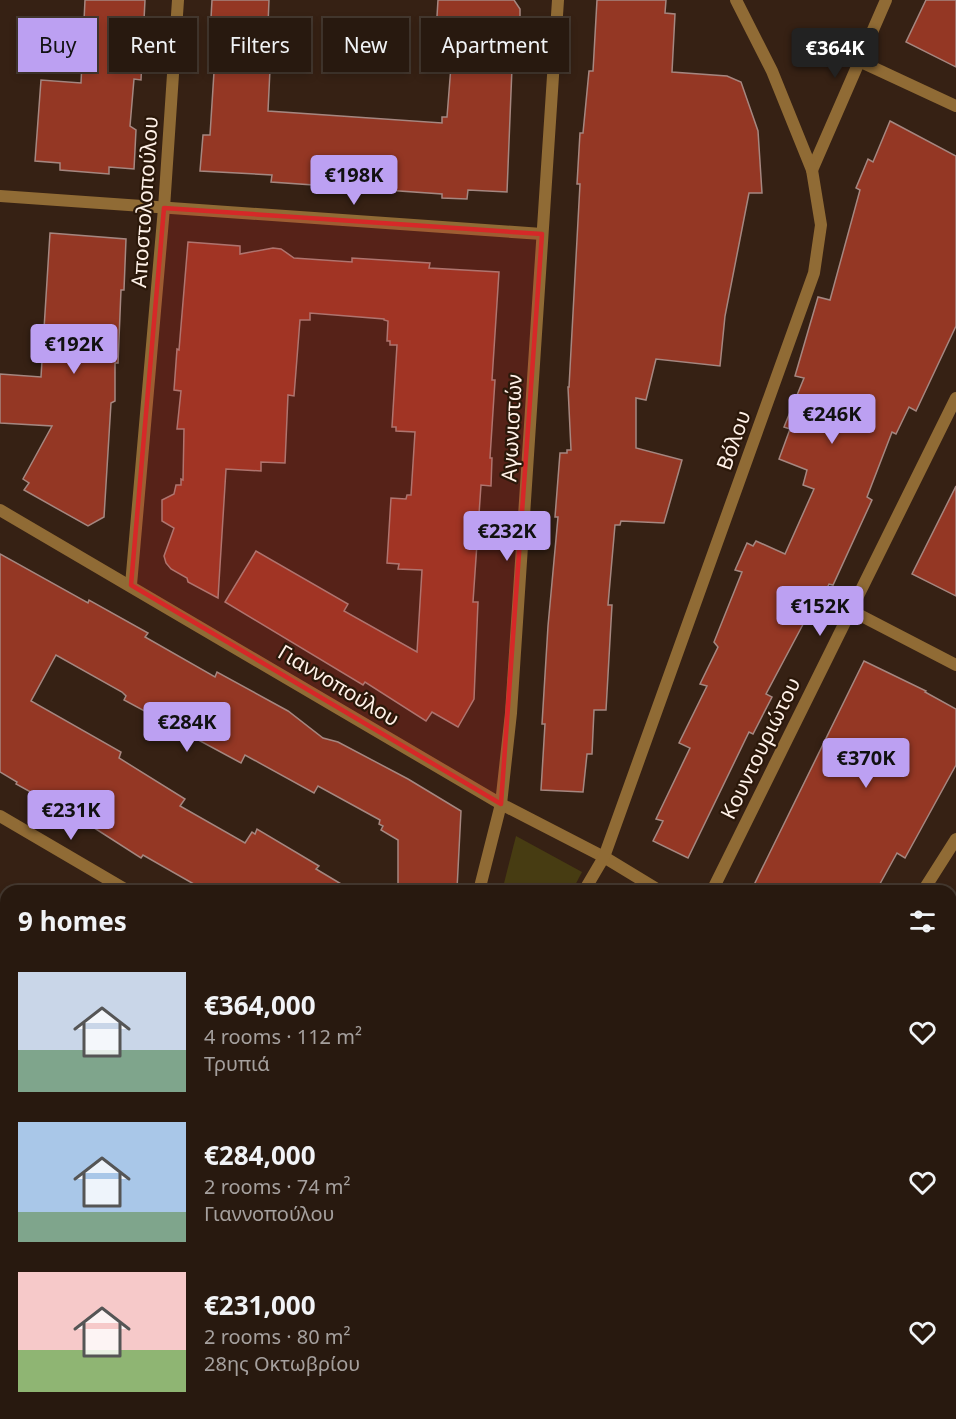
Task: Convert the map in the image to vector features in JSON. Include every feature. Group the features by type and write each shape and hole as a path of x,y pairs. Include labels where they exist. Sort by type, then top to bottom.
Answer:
{"street":[{"name":"Αποστολοπούλου","path":"131,585 164,208 178,0"},
{"name":"Αγωνιστών","path":"481,885 501,804 511,713 558,0"},
{"name":"Βόλου","path":"588,885 604,857 814,273 821,225 812,170 772,71 736,0"},
{"path":"812,170 886,0"},
{"path":"859,61 956,106"},
{"path":"0,196 542,234"},
{"name":"Κουντουριώτου","path":"715,885 956,398"},
{"name":"Γιαννοπούλου","path":"0,510 501,804 604,857 650,885"},
{"path":"850,610 956,665"},
{"path":"0,816 118,885"},
{"path":"926,885 956,840"}],"highlighted area":[{"path":"164,208 542,234 501,804 131,585"}],"shaded area":[{"path":"516,836 582,872 575,885 504,885"}],"building":[{"path":"85,0 145,0 144,18 109,18 109,72 141,72 141,80 134,79 130,126 136,130 134,169 109,167 109,174 60,170 60,163 35,161 41,80 81,83 82,72 97,72 97,18 84,18"},
{"path":"212,0 269,0 268,18 211,18"},
{"path":"438,0 514,0 520,9 520,18 437,18"},
{"path":"597,0 666,0 665,13 675,14 672,72 727,76 741,82 758,131 762,193 749,193 725,316 720,366 656,359 646,400 636,398 636,448 682,460 664,523 621,521 620,525 615,525 608,605 612,605 606,710 594,710 592,754 587,754 583,792 541,790 545,724 542,724 558,517 555,517 560,453 567,453 567,450 571,450 568,387 580,184 577,184 580,133 583,133 589,71 593,71"},
{"path":"926,0 956,0 956,67 906,42"},
{"path":"214,72 270,72 268,111 442,123 442,117 447,117 451,72 512,72 507,192 468,190 467,199 442,198 442,194 271,182 272,175 200,171 203,135 210,135"},
{"path":"890,121 956,156 956,326 916,411 909,407 896,434 892,432 867,497 872,500 833,585 829,584 821,600 815,597 808,615 766,694 772,697 753,734 749,732 688,858 653,841 663,821 656,819 690,748 679,743 707,686 700,684 718,647 714,642 742,572 735,570 747,543 753,546 756,541 785,554 814,489 803,485 807,470 779,459 790,429 784,427 804,378 795,376 818,297 830,300 860,190 856,188 868,159 873,162"},
{"path":"50,233 126,239 124,290 121,290 118,363 115,363 115,401 111,403 104,517 88,526 24,490 29,483 23,479 52,426 0,423 0,374 41,377"},
{"path":"188,242 240,246 240,254 273,248 281,249 294,258 352,262 352,258 430,263 429,268 499,272 492,380 495,380 490,458 492,458 491,486 481,485 473,602 478,602 474,699 458,727 432,712 426,721 365,682 363,685 225,602 256,551 348,604 344,611 417,652 422,570 398,569 399,564 387,563 391,498 406,499 407,495 411,495 415,432 396,431 396,427 392,427 397,345 390,345 390,341 387,341 388,321 310,313 310,320 300,320 294,396 288,395 285,463 261,462 261,471 226,469 218,598 188,582 187,578 171,569 166,563 164,556 174,528 162,521 162,500 174,494 176,485 181,485 181,479 183,480 184,429 177,429 181,391 174,390"},
{"path":"956,486 956,596 912,574"},
{"path":"0,554 148,633 145,637 215,677 217,672 288,711 323,738 338,742 408,779 461,811 457,885 398,885 398,840 381,830 383,826 379,824 380,820 318,786 314,793 245,755 241,763 124,700 126,696 122,692 56,655 31,701 121,752 119,758 185,799 180,806 245,843 252,832 255,834 257,829 319,866 316,869 343,885 196,885 143,855 141,858 85,822 16,784 17,782 0,772"},
{"path":"864,661 926,691 956,709 956,765 905,858 897,853 879,885 754,885"}]}
